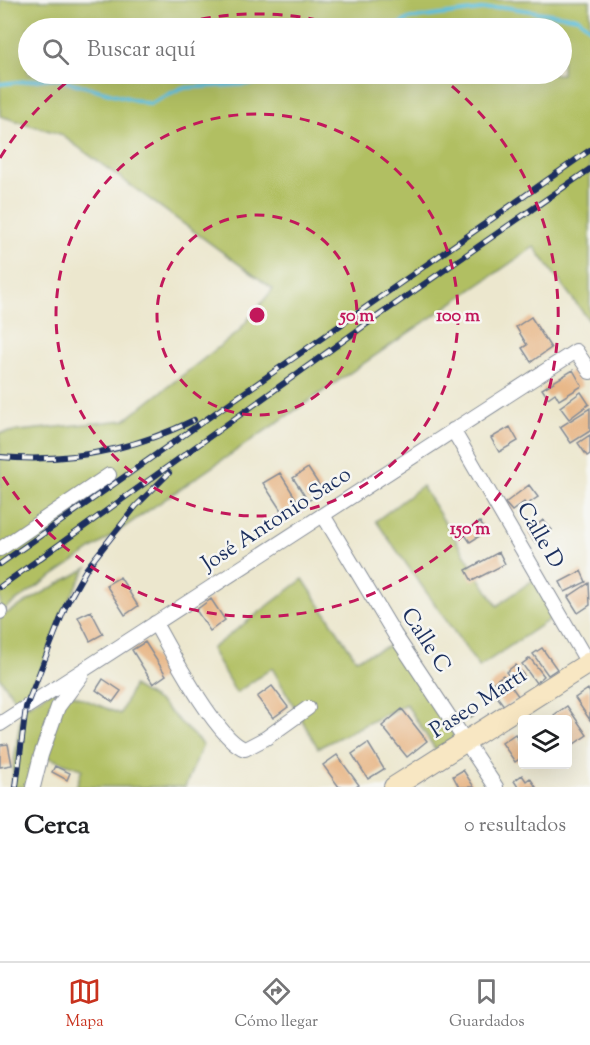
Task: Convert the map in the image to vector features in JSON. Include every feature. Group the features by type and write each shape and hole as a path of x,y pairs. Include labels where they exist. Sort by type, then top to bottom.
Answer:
{"street":[{"name":"José Antonio Saco","path":"0,724 576,351 590,372"},
{"name":"Calle D","path":"453,430 589,662"},
{"path":"0,549 110,475"},
{"name":"Calle C","path":"323,515 395,635 496,787"},
{"path":"155,623 210,714 234,744 245,749 266,738 308,708"},
{"name":"Paseo Martí","path":"394,787 589,662"},
{"path":"33,787 41,755 58,707 88,667"}],"green space":[{"path":"0,0 590,0 590,322 534,247 0,612 0,433 125,420 238,332 273,289 60,134 0,116"},
{"path":"422,486 497,606 538,576 559,613 479,667 376,521"},
{"path":"87,568 66,605 27,706 85,670 69,693 120,714 133,686 161,703 203,745 185,787 76,787 82,769 43,756 33,787 12,787 22,709 0,678 0,617"},
{"path":"303,579 356,659 392,645 456,738 435,749 406,704 318,748 272,668 236,693 211,649"}],"building":[{"path":"531,317 551,348 531,362 522,348 527,345 516,327"},
{"path":"573,370 582,386 559,400 555,393 548,398 542,389"},
{"path":"581,392 589,404 569,419 560,407"},
{"path":"590,408 590,431 571,443 560,427"},
{"path":"510,427 518,441 499,452 491,438"},
{"path":"590,435 590,454 587,456 578,443"},
{"path":"308,468 323,491 308,501 293,478"},
{"path":"280,473 298,502 282,512 263,483"},
{"path":"529,485 538,497 526,505 524,502 512,511 505,503"},
{"path":"543,520 552,530 536,543 528,533"},
{"path":"480,522 486,532 470,542 463,532"},
{"path":"499,552 505,564 472,581 466,570"},
{"path":"581,571 586,582 565,592 560,582"},
{"path":"120,577 138,606 125,615 106,585"},
{"path":"589,583 590,605 578,613 568,597"},
{"path":"211,599 225,620 210,631 196,610"},
{"path":"91,611 103,634 90,641 78,617"},
{"path":"145,642 166,675 153,684 132,650"},
{"path":"542,648 557,669 548,675 533,654"},
{"path":"530,658 544,676 536,683 522,664"},
{"path":"515,665 525,677 516,684 506,672"},
{"path":"503,675 519,697 505,707 489,686"},
{"path":"103,679 121,691 113,702 96,690"},
{"path":"272,686 288,707 273,718 257,697"},
{"path":"588,689 590,693 590,720 575,698"},
{"path":"567,706 587,735 574,744 572,715 554,715"},
{"path":"402,709 427,741 407,757 382,726"},
{"path":"515,734 518,739 518,760 515,762 502,743"},
{"path":"368,743 384,769 368,779 352,754"},
{"path":"8,744 12,765 0,767 0,745"},
{"path":"337,755 359,785 356,787 339,787 323,765"},
{"path":"55,766 70,773 67,780 52,772"},
{"path":"463,770 474,787 459,787 453,776"},
{"path":"522,775 526,781 530,778 536,787 518,787 514,781"}],"waterway":[{"path":"416,18 504,7 578,18 590,28"},
{"path":"0,84 18,82"},
{"path":"76,84 150,104 181,88 252,84"}],"railway":[{"path":"0,564 590,150"},
{"path":"0,587 368,323 590,169"},
{"path":"0,457 50,458 99,452 147,439 194,420"},
{"path":"16,787 26,707 66,605 87,568 136,506 169,473"}]}
